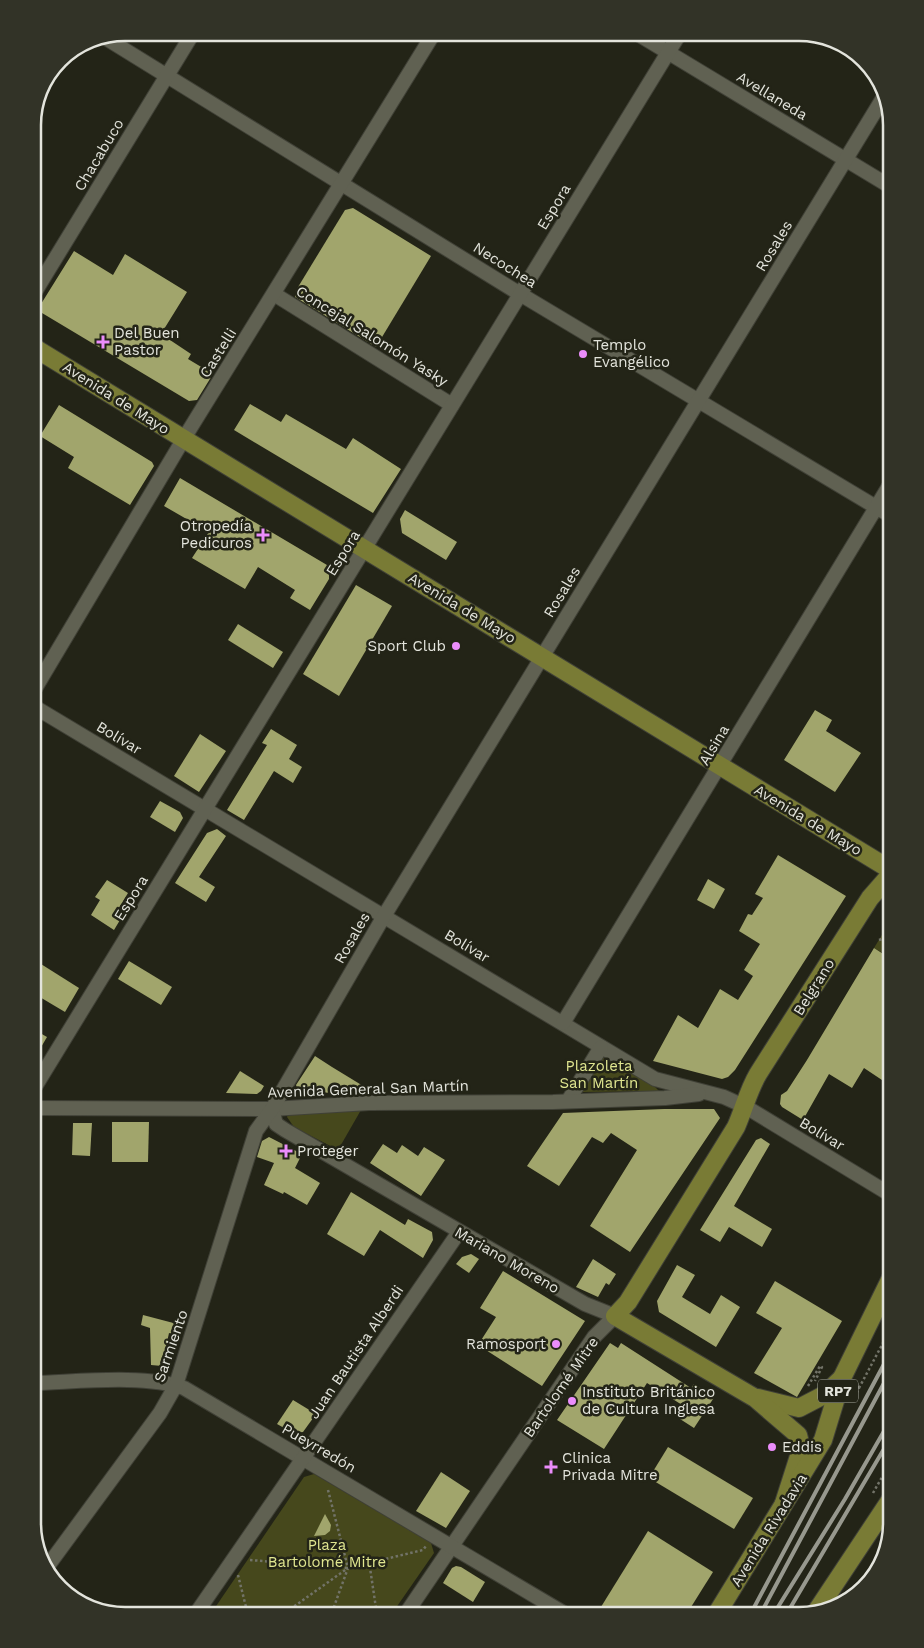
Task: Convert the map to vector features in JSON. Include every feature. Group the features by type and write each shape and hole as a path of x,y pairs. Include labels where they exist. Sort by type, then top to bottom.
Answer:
{"main road":[{"name":"Avenida de Mayo","path":"41,352 183,440 365,548 883,867"},
{"name":"Belgrano","path":"746,1107 750,1088 758,1074 870,898 883,882"},
{"name":"Bartolomé Mitre","path":"614,1316 628,1302 736,1127 746,1107"},
{"name":"Avenida Rivadavia","path":"721,1607 784,1503 805,1473 823,1440 842,1378 883,1294"},
{"name":"Mariano Moreno","path":"614,1316 755,1398 793,1431 800,1441 800,1453 784,1503"},
{"name":"Mariano Moreno","path":"755,1398 799,1408 824,1395 842,1378"},
{"path":"822,1603 883,1517"}],"street":[{"name":"Chacabuco","path":"41,283 188,41"},
{"name":"Castelli","path":"41,679 183,440 429,41"},
{"name":"Avellaneda","path":"649,41 883,182"},
{"name":"Espora","path":"41,1075 675,41"},
{"name":"Necochea","path":"113,42 342,182 520,294 883,511"},
{"name":"Rosales","path":"272,1109 384,916 880,104"},
{"name":"Concejal Salomón Yasky","path":"274,294 452,405"},
{"name":"Alsina","path":"563,1023 883,496"},
{"name":"Bolívar","path":"41,711 655,1079 705,1094 724,1097 746,1107 883,1190"},
{"path":"568,1101 601,1047"},
{"name":"Avenida General San Martín","path":"41,1108 272,1109 369,1104 665,1098 705,1094"},
{"name":"Mariano Moreno","path":"272,1109 276,1124 285,1130 590,1307 614,1316"},
{"name":"Sarmiento","path":"51,1562 160,1413 176,1385 256,1131 272,1109"},
{"name":"Juan Bautista Alberdi","path":"201,1607 459,1232"},
{"name":"Bartolomé Mitre","path":"410,1607 594,1337 614,1316"},
{"name":"Pueyrredón","path":"41,1383 129,1381 176,1385 199,1396 323,1468 554,1607"}],"path":[{"path":"879,940 883,939"},
{"path":"859,1388 883,1343"},
{"path":"810,1389 822,1367 820,1366"},
{"path":"323,1468 348,1568 334,1607"},
{"path":"873,1493 883,1477"},
{"path":"295,1607 348,1568 369,1561 423,1550 434,1535"},
{"path":"246,1607 234,1558 348,1568"},
{"path":"369,1561 376,1607"}],"green space":[{"path":"883,933 883,953 874,948"},
{"name":"Plazoleta San Martín","path":"593,1051 655,1087 659,1091 579,1092"},
{"path":"361,1110 338,1150 294,1127 287,1117 289,1112"},
{"name":"Plaza Bartolomé Mitre","path":"314,1474 431,1543 434,1553 397,1607 215,1607 304,1477"}],"building":[{"path":"353,208 431,256 376,347 295,297 295,292 345,210"},
{"path":"74,251 113,275 125,254 187,292 161,334 191,354 188,359 213,374 197,400 189,401 42,313 41,304"},
{"path":"250,404 281,422 286,414 346,449 353,438 401,469 373,513 234,430"},
{"path":"59,405 152,462 154,466 130,505 68,468 74,457 41,437"},
{"path":"180,478 327,565 329,579 310,610 290,598 295,590 258,567 245,589 192,558 209,532 164,506"},
{"path":"405,510 457,542 446,560 402,533 400,519"},
{"path":"356,585 392,606 339,696 303,674"},
{"path":"238,624 283,652 273,668 228,640"},
{"path":"815,710 832,720 826,731 861,753 835,792 784,760"},
{"path":"271,729 297,745 289,759 302,767 293,783 274,771 244,820 227,810 267,745 262,743"},
{"path":"200,734 226,751 199,792 174,776"},
{"path":"160,801 180,812 183,818 175,832 150,817"},
{"path":"217,829 226,836 199,877 215,887 206,902 175,883 207,833"},
{"path":"778,855 846,896 735,1070 728,1077 722,1079 653,1061 678,1015 698,1028 720,989 738,1000 753,976 744,970 760,944 739,931 748,914 752,915 763,898 755,894"},
{"path":"708,879 725,889 714,909 697,900"},
{"path":"107,880 128,893 117,911 123,915 114,930 91,915 100,900 95,897"},
{"path":"874,948 883,954 882,1080 864,1068 852,1088 829,1074 803,1120 780,1104 781,1095 787,1091"},
{"path":"129,961 172,987 161,1005 118,979"},
{"path":"41,964 79,988 65,1012 41,998"},
{"path":"41,1034 47,1037 41,1047"},
{"path":"315,1056 373,1092 299,1093 296,1085"},
{"path":"240,1071 264,1086 261,1091 257,1094 226,1093"},
{"path":"714,1109 720,1118 630,1252 590,1226 637,1150 611,1133 603,1143 592,1137 559,1186 527,1166 563,1113"},
{"path":"112,1122 149,1122 148,1162 112,1162"},
{"path":"73,1123 92,1123 90,1156 72,1155"},
{"path":"269,1137 302,1154 295,1168 320,1183 307,1205 284,1192 283,1194 264,1185 274,1163 257,1157 262,1141"},
{"path":"761,1138 770,1144 734,1206 772,1229 762,1247 729,1227 720,1242 700,1230 756,1140"},
{"path":"383,1144 397,1153 402,1145 418,1156 424,1147 445,1160 421,1196 370,1163"},
{"path":"351,1192 405,1225 408,1219 432,1232 433,1240 423,1258 380,1230 364,1256 327,1234"},
{"path":"471,1254 479,1259 469,1273 456,1264 462,1257"},
{"path":"593,1259 616,1274 609,1285 606,1283 598,1297 576,1287"},
{"path":"677,1265 695,1275 682,1297 710,1314 721,1295 740,1307 716,1347 659,1312 657,1301"},
{"path":"503,1271 585,1321 542,1386 478,1345 496,1317 480,1308"},
{"path":"775,1281 842,1321 797,1397 754,1373 782,1328 756,1313"},
{"path":"143,1315 181,1325 177,1335 169,1333 162,1366 151,1365 150,1328 141,1325"},
{"path":"610,1343 618,1348 621,1343 691,1388 694,1384 715,1396 694,1428 680,1419 687,1408 647,1383 604,1449 557,1420"},
{"path":"293,1400 316,1414 303,1432 293,1433 277,1424"},
{"path":"668,1447 753,1498 734,1529 649,1478"},
{"path":"441,1472 470,1491 446,1528 416,1511"},
{"path":"325,1514 331,1525 330,1531 325,1535 314,1536"},
{"path":"648,1531 713,1572 691,1607 601,1607"},
{"path":"456,1566 461,1567 485,1582 473,1602 443,1583 452,1568"}],"railway":[{"path":"754,1607 883,1366"},
{"path":"764,1607 883,1385"},
{"path":"778,1607 845,1499 883,1433"},
{"path":"791,1607 883,1451"}],"place":[{"name":"Del Buen Pastor","path":"103,342"},
{"name":"Templo Evangélico","path":"583,354"},
{"name":"Otropedía Pedicuros","path":"263,535"},
{"name":"Sport Club","path":"456,646"},
{"name":"Proteger","path":"286,1151"},
{"name":"Ramosport","path":"556,1344"},
{"name":"Instituto Británico de Cultura Inglesa","path":"572,1401"},
{"name":"Eddis","path":"772,1447"},
{"name":"Clinica Privada Mitre","path":"551,1467"}]}
